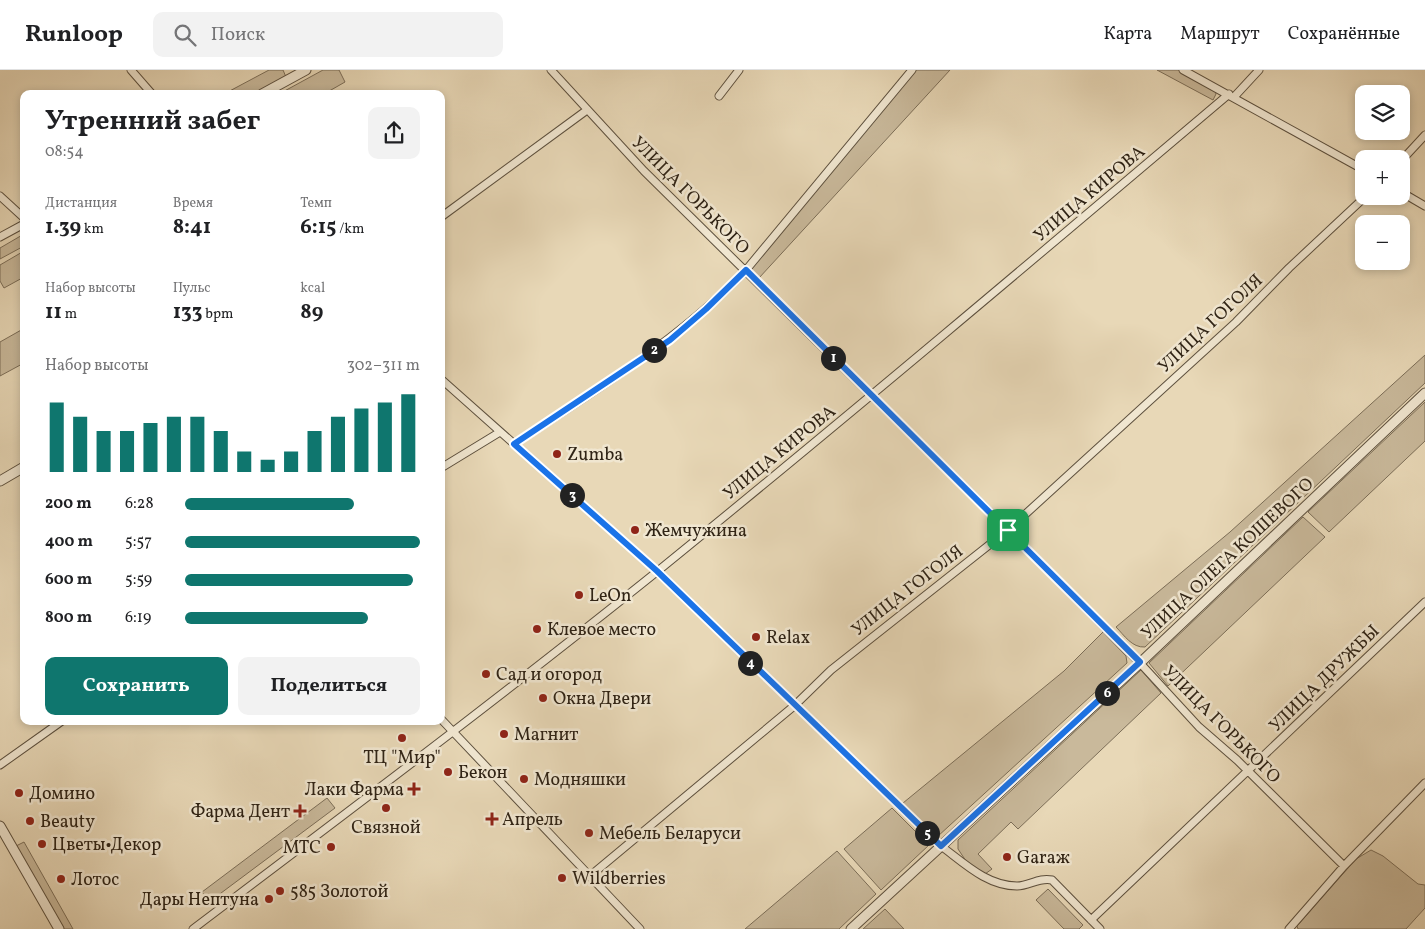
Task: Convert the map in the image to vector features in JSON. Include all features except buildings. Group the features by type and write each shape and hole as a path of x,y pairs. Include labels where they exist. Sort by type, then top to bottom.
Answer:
{"street":[{"path":"131,70 148,90"},
{"path":"268,90 290,74 306,70"},
{"name":"УЛИЦА ГОРЬКОГО","path":"551,70 644,171 1140,662 1199,727 1248,771 1344,866"},
{"path":"719,96 739,70"},
{"path":"514,444 670,340 706,309 746,270 912,70"},
{"path":"1184,70 1355,165"},
{"name":"УЛИЦА КИРОВА","path":"193,929 454,732 657,571 871,396 1259,70"},
{"path":"445,215 587,110"},
{"path":"1410,151 1425,135"},
{"path":"0,196 20,214"},
{"path":"1410,197 1425,206"},
{"name":"УЛИЦА ГОГОЛЯ","path":"590,876 794,706 846,657 1008,530 1247,312 1289,268 1356,205"},
{"path":"0,237 20,226"},
{"path":"445,383 657,571 794,706 941,846 990,880 1016,886 1044,879 1052,880 1100,929"},
{"name":"УЛИЦА ОЛЕГА КОШЕВОГО","path":"851,929 1140,662 1425,393"},
{"path":"445,466 500,432"},
{"path":"0,481 20,468"},
{"name":"УЛИЦА ДРУЖБЫ","path":"1091,920 1425,602"},
{"path":"445,723 640,929"},
{"path":"0,765 56,725"},
{"path":"1289,929 1344,866 1425,783"},
{"path":"0,826 59,929"}],"shaded area":[{"path":"269,70 283,70 286,77 262,90 232,90"},
{"path":"323,70 339,70 345,82 331,90 286,90"},
{"path":"916,70 950,70 759,278 750,269"},
{"path":"1157,70 1179,70 1215,89 1216,94 1213,100"},
{"path":"20,236 20,248 0,259 0,248"},
{"path":"20,253 20,279 4,288 0,281 0,265"},
{"path":"20,331 20,365 0,376 0,342"},
{"path":"1425,355 1425,383 1145,647 1132,643 1125,637 1116,627 1230,532"},
{"path":"1425,402 1425,441 1329,532 1308,512"},
{"path":"1303,517 1325,537 1168,686 1149,663"},
{"path":"1103,632 1126,656 1127,663 937,837 903,803 1064,671"},
{"path":"1141,670 1161,693 1018,829 1011,822 978,854 992,869 985,874 966,861 958,849 958,840"},
{"path":"327,798 335,808 209,902 202,892"},
{"path":"892,808 929,845 881,890 844,849"},
{"path":"24,842 73,929 63,929 16,846"},
{"path":"1371,850 1383,856 1418,884 1425,885 1425,908 1406,929 1298,929 1297,926 1356,859"},
{"path":"837,851 876,894 839,929 745,929"},
{"path":"1048,889 1083,925 1079,929 1064,929 1036,900"},
{"path":"885,909 904,929 863,929"}],"place":[{"name":"Zumba","path":"557,454"},
{"name":"Жемчужина","path":"635,530"},
{"name":"LeOn","path":"579,595"},
{"name":"Клевое место","path":"537,629"},
{"name":"Relax","path":"756,637"},
{"name":"Сад и огород","path":"486,674"},
{"name":"Окна Двери","path":"543,698"},
{"name":"Магнит","path":"504,734"},
{"name":"ТЦ \"Мир\"","path":"402,738"},
{"name":"Бекон","path":"448,772"},
{"name":"Модняшки","path":"524,779"},
{"name":"Лаки Фарма","path":"414,789"},
{"name":"Домино","path":"19,793"},
{"name":"Связной","path":"386,808"},
{"name":"Фарма Дент","path":"300,811"},
{"name":"Апрель","path":"492,819"},
{"name":"Beauty","path":"30,821"},
{"name":"Мебель Беларуси","path":"589,833"},
{"name":"Цветы•Декор","path":"42,844"},
{"name":"МТС","path":"331,847"},
{"name":"Garaж","path":"1007,857"},
{"name":"Wildberries","path":"562,878"},
{"name":"Лотос","path":"61,879"},
{"name":"585 Золотой","path":"280,891"},
{"name":"Дары Нептуна","path":"269,899"}],"route":[{"path":"746,270 1008,530 1140,662 941,846 794,706 657,571 514,444 670,340 725,292 746,270"}]}
